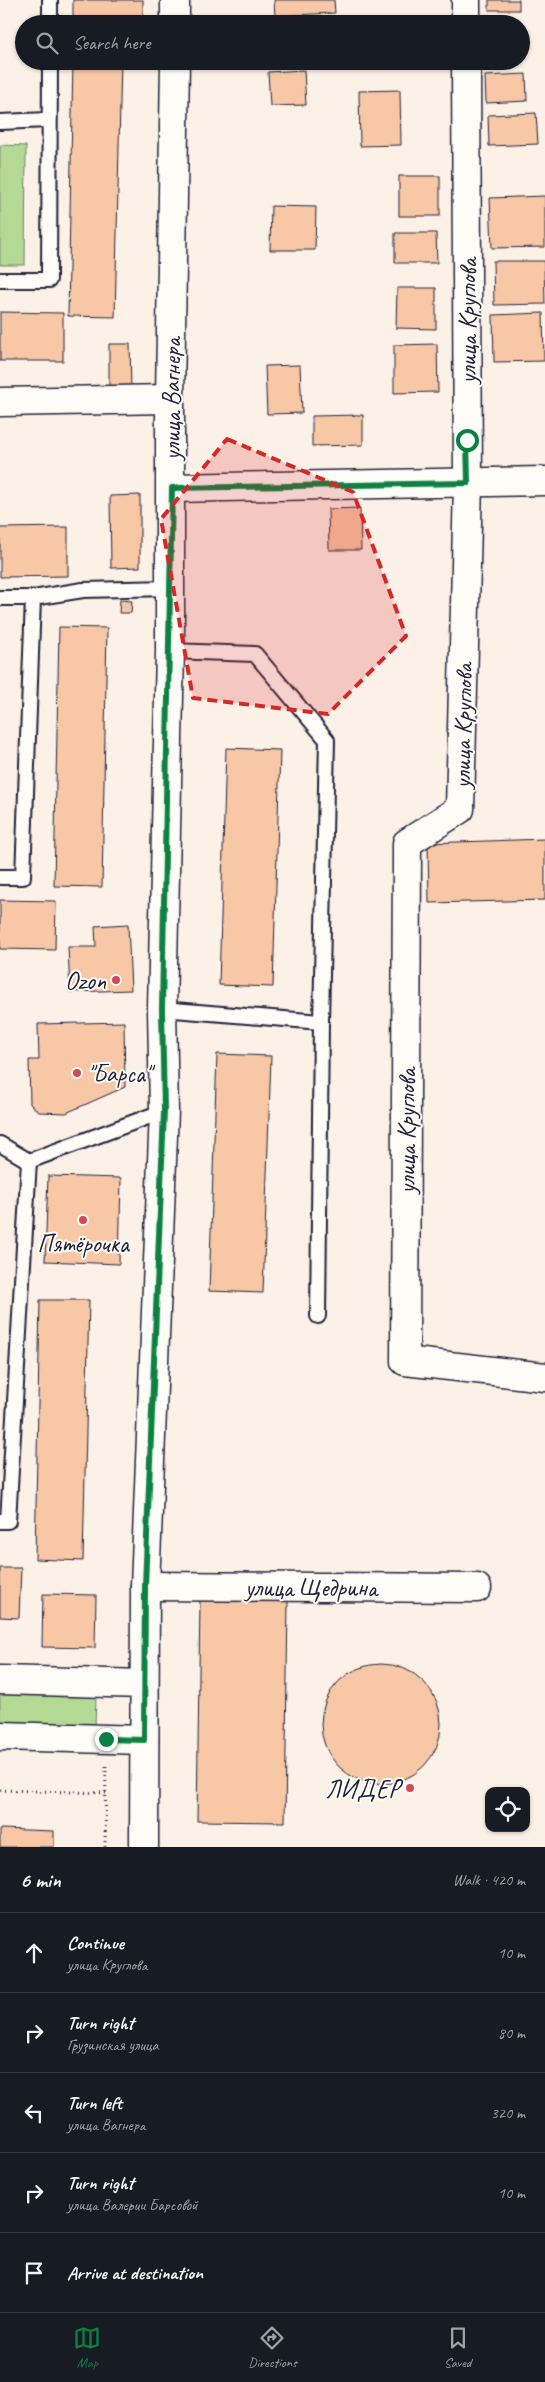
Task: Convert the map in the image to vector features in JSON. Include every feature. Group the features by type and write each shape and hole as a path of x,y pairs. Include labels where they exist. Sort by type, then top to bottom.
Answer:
{"street":[{"path":"175,0 175,15"},
{"path":"466,0 466,15"},
{"name":"улица Вагнера","path":"144,1847 145,1586 164,1111 162,1009 170,651 172,488 170,399 174,70"},
{"name":"улица Круглова","path":"466,70 468,483 460,809 407,844 405,1361 545,1377"},
{"path":"0,402 170,399"},
{"path":"172,488 545,481"},
{"name":"улица Щедрина","path":"145,1586 477,1588"},
{"path":"0,1680 144,1684"},
{"path":"0,1736 144,1740"}],"lane":[{"path":"50,0 50,15"},
{"path":"0,280 49,280 50,70"},
{"path":"0,122 50,120"},
{"path":"0,598 33,598 83,590 170,588"},
{"path":"0,877 23,877 33,598"},
{"path":"170,651 255,654 327,740 321,1022 318,1316"},
{"path":"162,1009 321,1022"},
{"path":"29,1161 164,1111"},
{"path":"0,1144 29,1161"},
{"path":"0,1521 8,1521 29,1161"}],"path":[{"path":"0,1790 106,1793"}],"highlighted area":[{"path":"227,439 353,492 406,636 328,714 193,698 161,519"}],"green space":[{"path":"0,145 26,146 25,265 0,265"},
{"path":"0,1694 96,1697 95,1728 0,1725"}],"building":[{"path":"73,0 143,0 143,15 73,15"},
{"path":"274,0 334,0 335,13 275,15"},
{"path":"489,0 519,0 519,10 489,10"},
{"path":"73,70 121,70 115,317 68,316"},
{"path":"304,70 306,105 270,106 268,72"},
{"path":"526,74 527,101 486,103 485,76"},
{"path":"400,90 401,145 360,146 359,91"},
{"path":"536,113 538,144 489,146 488,115"},
{"path":"399,176 440,176 440,216 399,216"},
{"path":"545,196 545,247 492,248 490,198"},
{"path":"271,206 316,207 315,250 270,250"},
{"path":"395,233 436,233 437,263 395,263"},
{"path":"493,261 544,261 545,304 494,305"},
{"path":"397,288 436,288 436,329 396,328"},
{"path":"0,312 63,313 63,361 0,361"},
{"path":"543,313 544,361 494,362 493,315"},
{"path":"109,344 130,344 131,392 109,392"},
{"path":"437,344 438,392 394,393 394,345"},
{"path":"300,365 302,413 267,414 265,366"},
{"path":"363,415 363,445 312,446 312,416"},
{"path":"140,495 140,567 111,568 110,496"},
{"path":"360,508 361,550 329,550 328,509"},
{"path":"68,527 68,576 0,577 0,528"},
{"path":"120,600 132,601 131,613 119,613"},
{"path":"59,627 107,628 102,887 54,886"},
{"path":"226,748 280,750 273,987 219,985"},
{"path":"545,839 545,900 429,903 428,843"},
{"path":"0,900 56,901 55,950 0,949"},
{"path":"128,924 131,990 70,992 68,947 96,947 95,926"},
{"name":"\"Барса\"","path":"124,1022 125,1087 66,1113 39,1112 30,1104 29,1060 39,1060 38,1024"},
{"path":"217,1054 271,1056 263,1293 209,1291"},
{"name":"Пятёрочка","path":"48,1176 121,1178 119,1264 45,1261"},
{"path":"40,1300 89,1300 83,1561 35,1559"},
{"path":"0,1568 21,1568 19,1618 0,1617"},
{"path":"43,1594 96,1595 95,1648 42,1647"},
{"path":"200,1599 288,1600 285,1822 197,1821"},
{"path":"381,1664 404,1668 424,1681 437,1701 441,1724 437,1747 424,1767 404,1780 381,1784 358,1780 338,1767 325,1747 321,1724 325,1701 338,1681 358,1668"},
{"path":"0,1829 54,1831 54,1847 0,1847"}],"place":[{"name":"Ozon","path":"116,980"},
{"name":"\"Барса\"","path":"77,1073"},
{"name":"Пятёрочка","path":"83,1220"},
{"name":"ЛИДЕР","path":"410,1788"}],"route":[{"path":"106,1739 144,1740 145,1586 164,1111 162,1009 172,488 468,483 467,440"}]}
